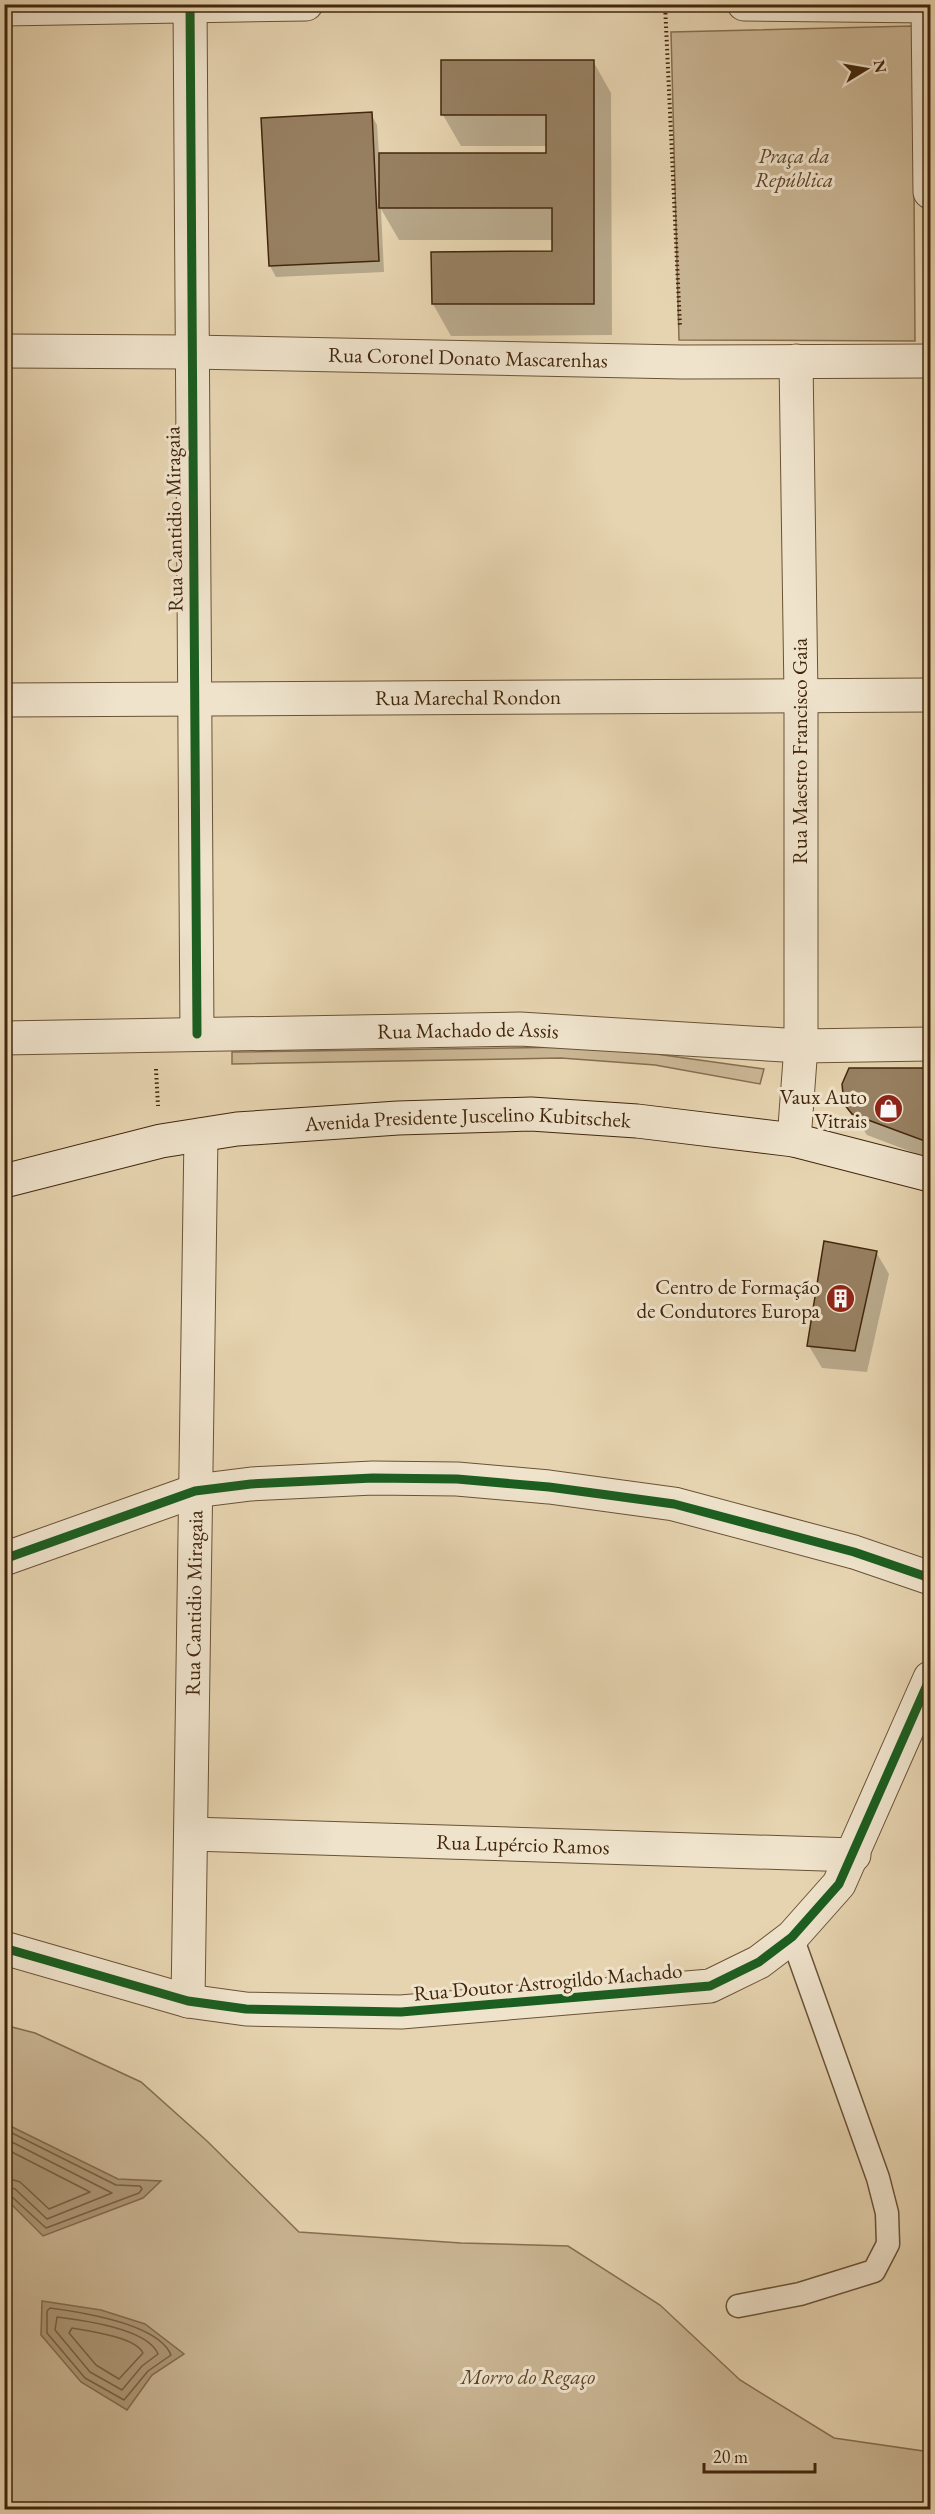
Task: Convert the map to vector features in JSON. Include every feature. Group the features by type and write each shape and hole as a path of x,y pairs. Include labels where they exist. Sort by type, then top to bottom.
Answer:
{"street":[{"path":"4,9 306,4"},
{"path":"744,4 929,7 930,192"},
{"name":"Rua Cantidio Miragaia","path":"190,5 190,352 197,1034"},
{"name":"Rua Coronel Donato Mascarenhas","path":"4,351 190,352 682,362 930,361"},
{"name":"Rua Maestro Francisco Gaia","path":"794,1140 801,1046 801,695 796,361"},
{"name":"Rua Marechal Rondon","path":"4,700 930,695"},
{"name":"Rua Machado de Assis","path":"4,1038 520,1029 801,1046 930,1044"},
{"name":"Avenida Presidente Juscelino Kubitschek","path":"4,1181 161,1141 237,1129 398,1118 531,1114 638,1121 794,1140 930,1175"},
{"name":"Rua Cantidio Miragaia","path":"189,2001 201,1135"},
{"path":"4,1558 195,1491 251,1484 373,1478 457,1479 549,1487 674,1504 854,1552 930,1578"},
{"name":"Rua Doutor Astrogildo Machado","path":"4,1948 189,2001 246,2009 401,2012 710,1986 759,1962 792,1937 839,1884 854,1855 930,1678"},
{"name":"Rua Lupércio Ramos","path":"191,1834 854,1855"}],"lane":[{"path":"738,2306 800,2294 874,2271 888,2244 887,2213 878,2178 792,1937"}],"path":[{"path":"665,4 682,362"},
{"path":"155,1065 159,1112"}],"green space":[{"name":"Praça da República","path":"913,26 915,341 679,340 671,32"},
{"path":"571,1047 656,1054 764,1069 760,1084 655,1065 561,1058 232,1064 232,1052"},
{"name":"Morro do Regaço","path":"4,2025 35,2033 141,2082 207,2141 299,2232 461,2243 568,2246 660,2305 740,2380 834,2438 930,2452 930,2509 5,2509"}],"water":[{"path":"4,2123 118,2179 161,2181 143,2198 43,2236 5,2198"},
{"path":"42,2301 101,2310 145,2324 184,2354 152,2375 127,2410 81,2382 41,2335"}],"building":[{"path":"441,60 594,60 594,304 432,304 431,252 552,251 552,208 379,208 379,153 546,153 546,115 441,115"},
{"path":"372,112 379,261 269,266 261,118"},
{"name":"Vaux Auto Vitrais","path":"849,1068 925,1068 930,1143 852,1114 844,1104 842,1084"},
{"name":"Centro de Formação de Condutores Europa","path":"824,1241 877,1251 855,1351 807,1346"}],"cycle path":[{"path":"190,4 197,1034"},
{"path":"4,1559 195,1491 251,1484 373,1478 457,1479 549,1487 674,1504 854,1552 930,1578"},
{"path":"4,1948 188,2001 246,2009 401,2012 710,1986 759,1962 792,1937 839,1884 930,1678"}],"place":[{"name":"Vaux Auto Vitrais","path":"888,1109"},
{"name":"Centro de Formação de Condutores Europa","path":"841,1299"}]}
